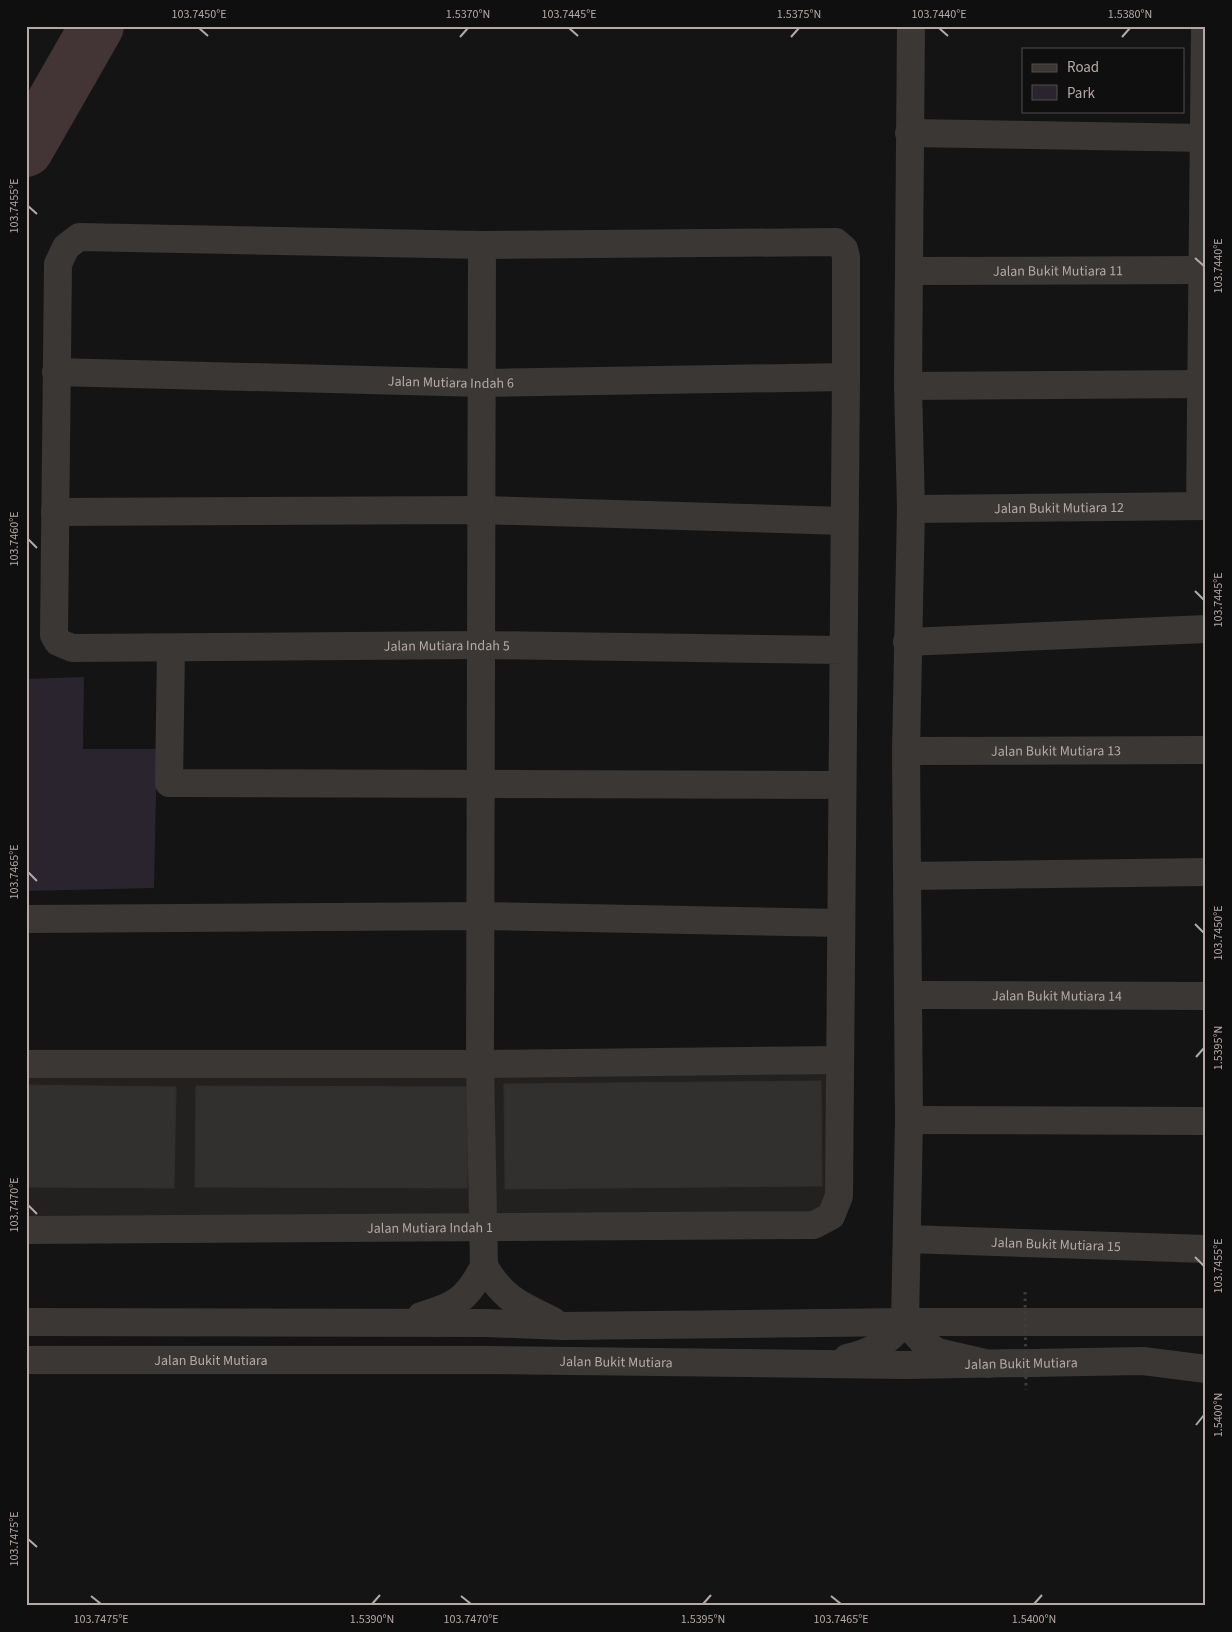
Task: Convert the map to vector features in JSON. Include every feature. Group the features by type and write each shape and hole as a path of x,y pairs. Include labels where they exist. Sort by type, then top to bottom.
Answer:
{"street":[{"path":"911,26 908,270 911,509 906,751 909,876 910,1120 906,1322 923,1342 937,1352 989,1364"},
{"path":"1203,506 1205,26"},
{"path":"909,133 1205,138"},
{"path":"26,1064 480,1064 840,1060 846,377 846,257 844,249 836,242 482,245 79,237 66,247 58,264 55,512 482,510 844,521"},
{"path":"402,1322 454,1306 475,1284 484,1266 485,1228 480,1064 482,245"},
{"name":"Jalan Bukit Mutiara 11","path":"908,270 1204,270"},
{"name":"Jalan Mutiara Indah 6","path":"56,372 482,383 846,377"},
{"path":"908,386 1204,384"},
{"name":"Jalan Bukit Mutiara 12","path":"911,509 1203,506"},
{"name":"Jalan Mutiara Indah 5","path":"55,512 54,635 58,642 72,648 481,645 843,650"},
{"path":"907,642 1206,629"},
{"path":"171,648 169,784 842,785"},
{"name":"Jalan Bukit Mutiara 13","path":"906,751 1206,750"},
{"path":"909,876 1206,872"},
{"path":"26,919 480,916 841,923"},
{"name":"Jalan Bukit Mutiara 14","path":"908,995 1206,996"},
{"name":"Jalan Mutiara Indah 1","path":"26,1230 814,1225 831,1216 839,1196 840,1060"},
{"path":"910,1120 1206,1121"},
{"name":"Jalan Bukit Mutiara 15","path":"907,1239 1206,1248"},
{"path":"484,1266 497,1287 518,1304 563,1326"},
{"path":"26,1322 402,1322 563,1326 906,1322 1206,1322"},
{"path":"820,1364 863,1355 884,1344 906,1322"},
{"name":"Jalan Bukit Mutiara","path":"26,1360 487,1360 820,1364 989,1364 1142,1361 1206,1368"}],"path":[{"path":"1025,1292 1026,1390"}],"shaded area":[{"path":"829,1066 830,1228 26,1239 26,1070"}],"green space":[{"path":"84,677 83,749 157,749 154,888 26,891 26,679"}],"building":[{"path":"821,1081 822,1186 505,1189 504,1084"},
{"path":"26,1085 176,1087 174,1188 26,1187"},
{"path":"196,1086 468,1087 467,1188 195,1187"}],"waterway":[{"path":"26,150 97,26"}]}
